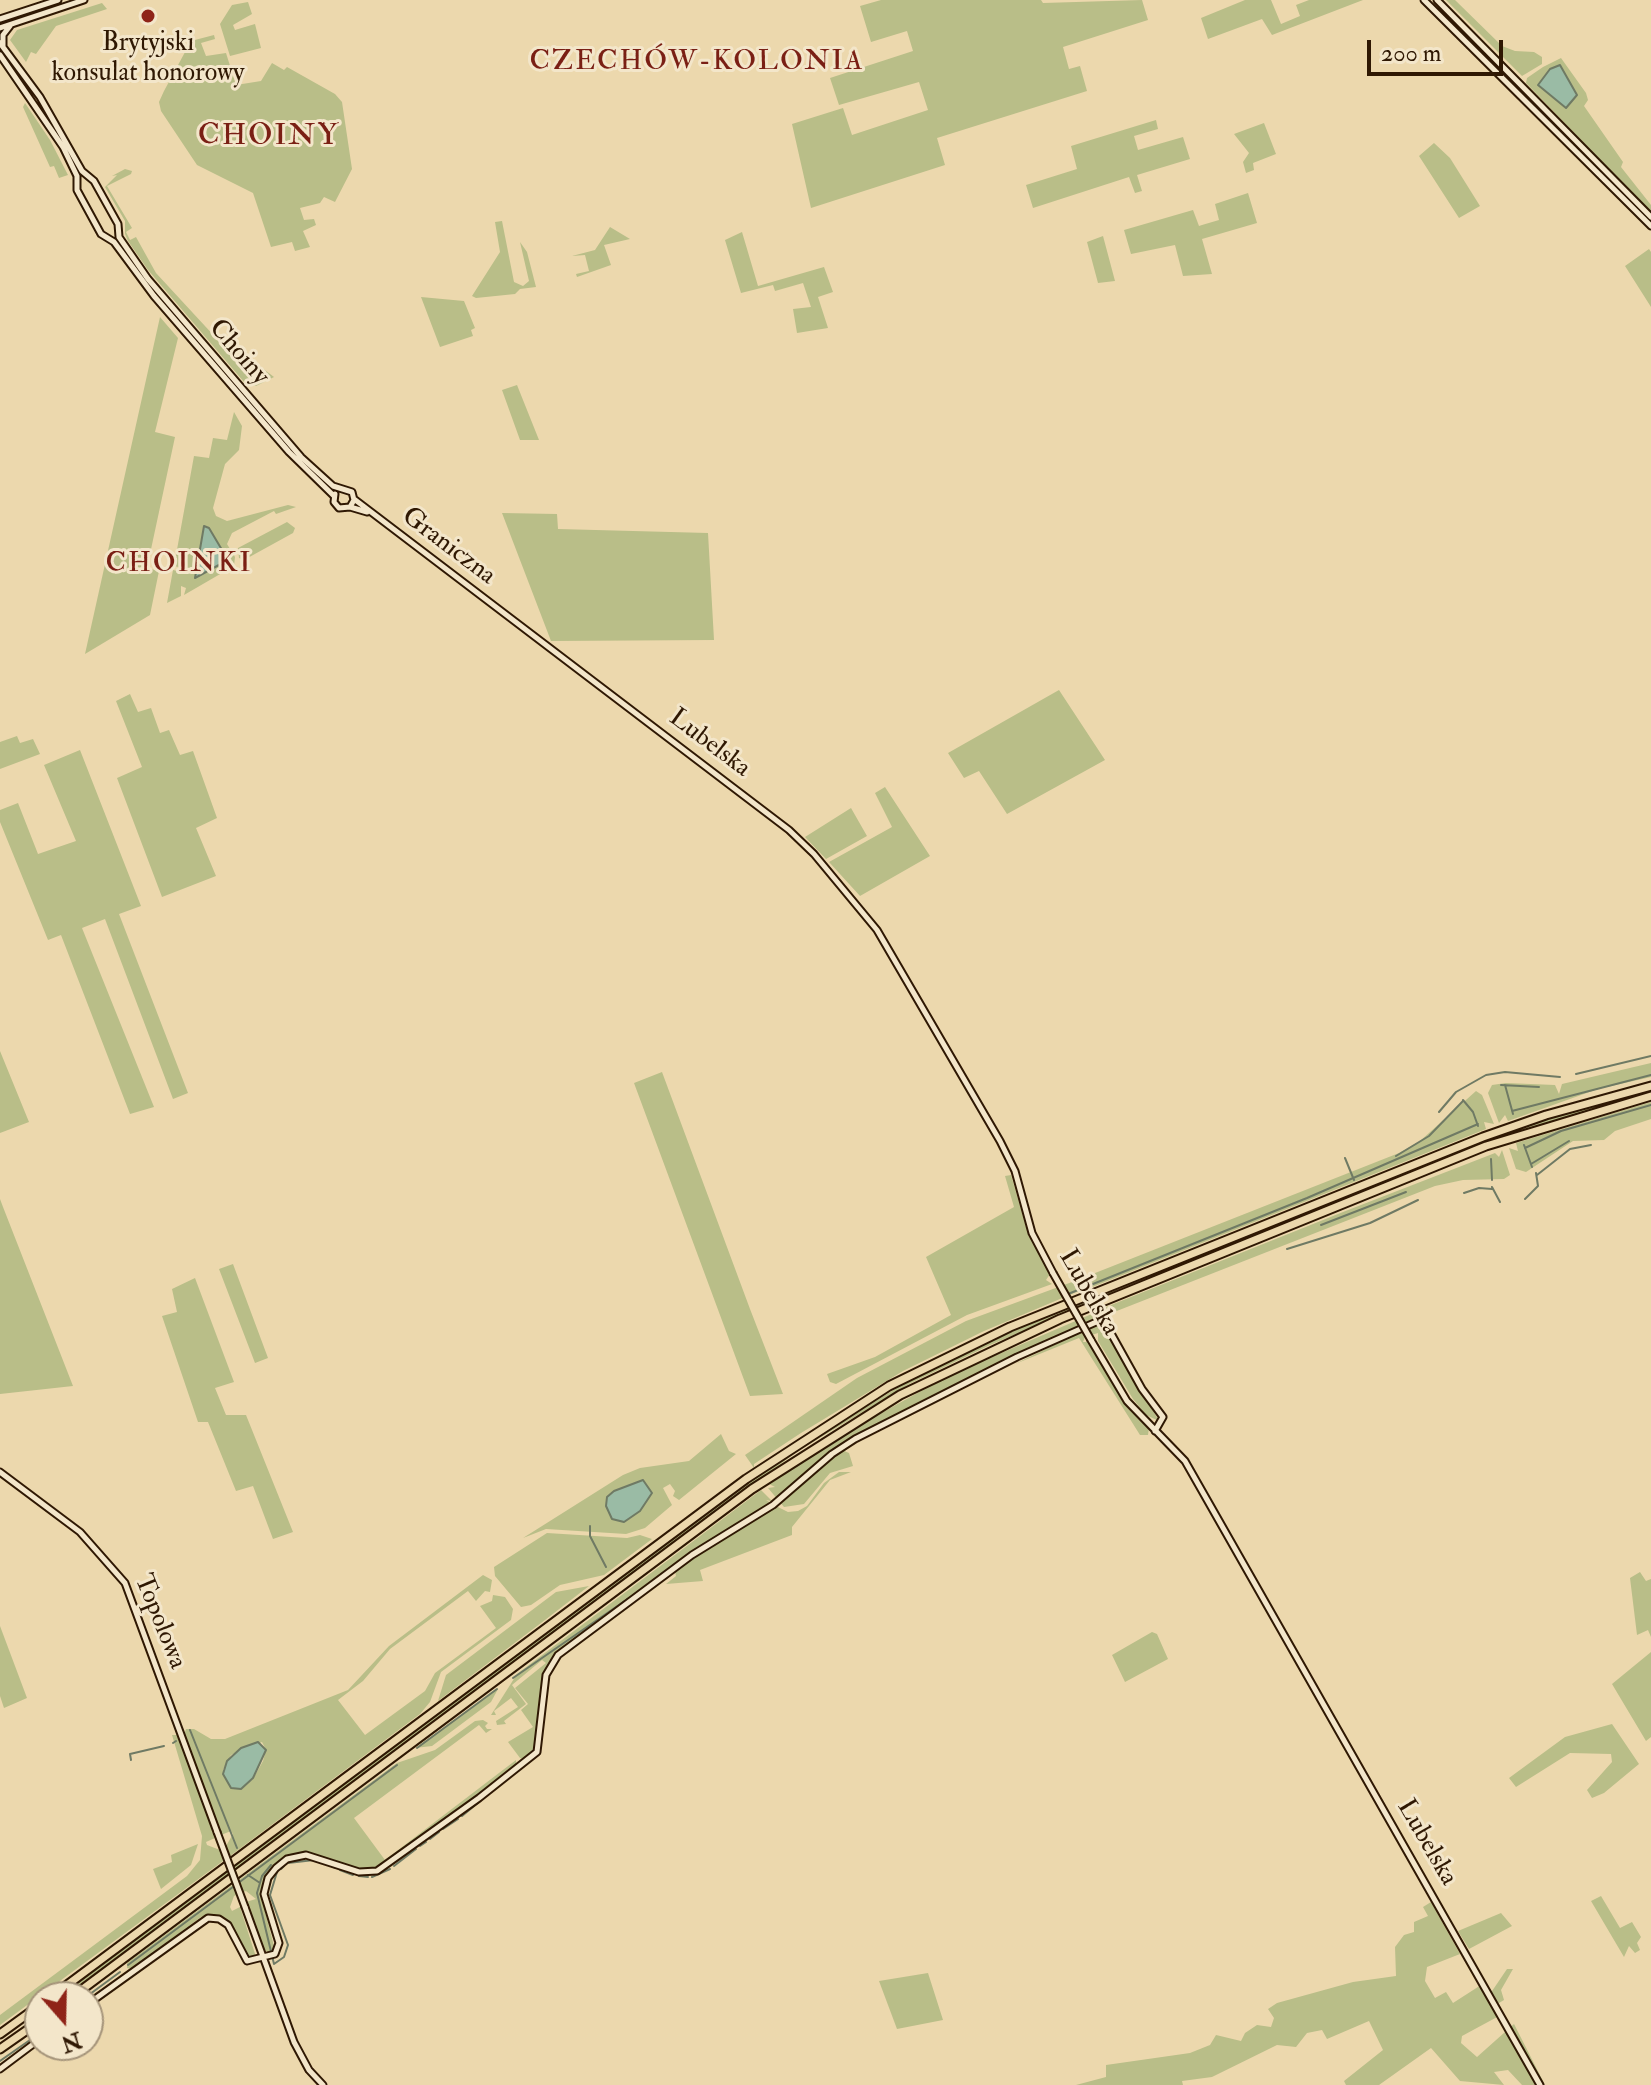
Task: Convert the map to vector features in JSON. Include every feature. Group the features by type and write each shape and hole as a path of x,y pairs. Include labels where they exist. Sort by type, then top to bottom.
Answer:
{"highway":[{"path":"72,1981 746,1479 889,1386 999,1332 1490,1134 1651,1086"},
{"path":"93,1981 771,1475 910,1389 1018,1337 1486,1146 1651,1096"},
{"path":"0,2034 24,2017"},
{"path":"0,2049 24,2032"}],"street":[{"path":"0,19 58,0"},
{"path":"0,28 84,0"},
{"path":"1424,0 1651,226"},
{"path":"1437,0 1651,217"},
{"path":"0,55 56,135 78,181 89,176 2,45 4,33 12,24"},
{"name":"Choiny","path":"89,176 117,223 117,232 148,279 291,447 340,490"},
{"name":"Choiny","path":"78,181 77,191 101,234 262,422 334,496"},
{"path":"107,238 117,232"},
{"path":"340,490 350,491 354,499 350,507 338,507 334,496 340,490"},
{"name":"Graniczna","path":"354,499 503,613"},
{"name":"Graniczna","path":"350,507 368,512"},
{"name":"Lubelska","path":"503,613 789,830 855,900 879,933 1007,1153 1032,1233 1091,1340 1127,1401 1185,1461 1540,2085"},
{"path":"104,1992 205,1919 219,1919 228,1925 246,1960 275,1954 279,1947 264,1894 268,1878 276,1868 287,1859 306,1855 370,1873 400,1856 535,1754 541,1740 545,1679 558,1655 692,1555 773,1505 832,1454 855,1439 1011,1360 1103,1319 1142,1389 1163,1417 1155,1431"},
{"name":"Topolowa","path":"0,1472 80,1532 125,1583 263,1958"},
{"path":"263,1958 297,2049 323,2085"},
{"path":"0,2069 24,2051"}],"green space":[{"path":"881,0 1041,0 1043,3 1142,0 1148,20 1063,47 1069,69 1080,66 1087,91 937,138 945,165 811,208 792,124 843,108 852,135 928,110 919,82 839,105 830,78 913,51 907,31 871,42 860,6"},
{"path":"1245,0 1271,0 1281,24 1300,16 1296,5 1309,0 1363,0 1272,35 1262,19 1208,39 1201,18"},
{"path":"1446,0 1455,0 1502,46 1515,51 1534,52 1542,57 1542,64 1522,76"},
{"path":"248,2 252,14 233,25 235,30 255,24 261,48 230,56 220,24 232,5"},
{"path":"102,3 107,9 56,26 36,54 31,52 26,62 10,40 17,30"},
{"path":"214,35 215,39 201,43 206,56 226,53 236,85 261,81 272,63 284,70 287,67 335,94 342,102 352,169 335,202 324,197 320,203 300,208 304,220 314,219 316,225 303,231 310,247 295,251 292,242 271,247 253,193 197,165 161,111 159,102 191,41"},
{"path":"1561,58 1586,93 1588,100 1584,106 1623,162 1621,167 1651,205 1651,213 1526,83 1527,78"},
{"path":"25,103 50,140 68,175 59,178 54,166 50,167 23,107"},
{"path":"1156,120 1158,129 1134,136 1138,150 1183,137 1190,159 1137,175 1142,191 1135,193 1129,177 1033,208 1026,185 1077,169 1071,146"},
{"path":"1264,123 1276,154 1253,163 1254,170 1246,173 1243,162 1249,153 1234,134"},
{"path":"1434,143 1450,158 1480,206 1459,218 1419,156"},
{"path":"125,169 132,171 131,174 107,186 132,228 126,232 130,240 136,237 156,273 229,352 253,361 274,377 256,386 244,382 148,270 128,241 125,234 125,221 105,187 117,175 112,176"},
{"path":"1248,193 1257,223 1202,239 1212,274 1183,276 1175,245 1131,254 1124,230 1193,210 1199,226 1219,220 1215,204"},
{"path":"502,221 514,282 523,286 529,281 520,242 527,252 536,287 520,289 515,294 476,298 472,296 500,252 495,222"},
{"path":"610,227 630,239 604,245 611,265 577,277 576,274 589,271 585,255 572,256 595,250"},
{"path":"742,232 758,286 824,267 833,292 818,297 828,328 797,333 793,309 811,307 803,283 775,291 773,285 741,293 725,240"},
{"path":"1103,236 1115,281 1098,283 1087,242"},
{"path":"1649,249 1651,252 1651,307 1625,266"},
{"path":"421,297 464,301 475,328 471,330 473,336 440,347"},
{"path":"160,317 178,338 155,432 175,437 147,568 159,571 150,615 85,654"},
{"path":"517,385 539,440 520,440 502,390"},
{"path":"234,412 242,426 239,450 225,464 213,508 216,516 227,521 288,505 296,507 276,514 274,511 232,533 227,544 235,557 234,566 184,595 186,588 181,586 181,596 167,603 173,570 182,572 183,568 174,566 194,456 209,458 213,438 227,440"},
{"path":"502,513 557,514 558,529 708,533 714,640 551,641"},
{"path":"287,522 295,528 293,533 244,560 239,558 238,548"},
{"path":"1059,690 1105,760 1007,814 979,771 964,778 948,753"},
{"path":"130,694 138,712 151,708 160,733 169,730 180,755 193,751 217,818 196,828 216,876 162,897 117,778 142,767 116,701"},
{"path":"17,736 20,743 33,739 40,754 0,769 0,742"},
{"path":"80,750 141,906 119,914 188,1093 173,1099 105,919 82,928 154,1107 130,1114 61,935 48,940 0,822 0,810 18,803 38,854 76,841 44,765"},
{"path":"885,787 930,856 860,896 829,862 892,827 875,793"},
{"path":"851,808 867,836 826,859 805,837"},
{"path":"0,1051 29,1122 0,1133"},
{"path":"1651,1063 1651,1077 1598,1089 1508,1121 1505,1115 1499,1123 1488,1093 1492,1085 1506,1083 1555,1085 1559,1094 1562,1084"},
{"path":"662,1072 783,1394 750,1396 634,1083"},
{"path":"1651,1089 1651,1092 1485,1145 1184,1265 1182,1262 1484,1141 1594,1104"},
{"path":"1476,1091 1482,1095 1494,1124 1484,1122 1486,1129 1090,1288 1085,1287 1085,1277 1399,1153 1420,1141"},
{"path":"1651,1102 1651,1119 1615,1131 1604,1140 1573,1141 1526,1172 1516,1169 1509,1148 1518,1151 1516,1143"},
{"path":"1502,1150 1510,1175 1504,1179 1463,1180 1435,1186 1104,1316 1101,1314 1101,1309 1343,1212 1495,1153 1499,1157"},
{"path":"1011,1175 1026,1227 1050,1274 1046,1280 1052,1284 967,1315 836,1384 830,1382 827,1374 875,1357 951,1315 926,1257 1014,1207 1005,1176"},
{"path":"0,1199 3,1207 73,1386 0,1394"},
{"path":"233,1264 268,1358 255,1363 219,1269"},
{"path":"195,1278 234,1382 215,1388 226,1415 246,1415 293,1532 273,1539 253,1486 236,1491 208,1422 198,1422 162,1316 177,1312 172,1289"},
{"path":"1077,1282 1079,1291 984,1331 903,1371 801,1433 754,1464 754,1468 745,1455 857,1378 966,1321"},
{"path":"1118,1288 1119,1291 990,1345 909,1384 798,1451 86,1981 80,1981 767,1468 908,1381 1013,1331"},
{"path":"1094,1313 1094,1321 1029,1348 831,1451 779,1499 782,1503 842,1450 849,1453 853,1466 830,1473 804,1504 784,1507 768,1488 775,1487 769,1484 858,1426 948,1376"},
{"path":"1097,1324 1106,1330 1159,1421 1146,1415 1133,1399 1098,1341 1098,1333 1085,1337 1083,1342 1088,1342 1122,1399 1149,1428 1148,1435 1140,1435 1079,1338 1015,1364"},
{"path":"721,1434 729,1451 736,1454 679,1500 673,1496 675,1491 670,1484 663,1488 672,1505 645,1528 626,1534 546,1529 523,1538 623,1475 640,1468 689,1461"},
{"path":"839,1472 851,1472 830,1480 792,1527 792,1535 700,1570 703,1581 666,1584 676,1576 675,1571 697,1554 775,1507 771,1501 766,1500 771,1503 684,1558 558,1653 548,1665 543,1680 539,1741 534,1753 526,1760 520,1758 508,1742 533,1727 521,1710 528,1704 515,1688 546,1663 542,1660 512,1685 526,1704 504,1721 506,1724 497,1725 496,1721 518,1707 511,1698 494,1711 496,1715 491,1715 517,1674 761,1490 778,1507 788,1512 798,1511 807,1506 824,1483"},
{"path":"547,1533 627,1538 640,1535 652,1539 604,1575 560,1585 531,1605 521,1607 495,1576 494,1567"},
{"path":"1640,1572 1646,1581 1651,1579 1651,1637 1648,1630 1637,1635 1630,1578"},
{"path":"483,1575 492,1580 490,1592 485,1591 476,1601 468,1591 390,1649 363,1681 338,1700 365,1735 425,1691 435,1673 496,1628 480,1606 492,1601 493,1595 505,1597 513,1609 511,1620 441,1672 430,1702 420,1714 230,1856 226,1846 233,1834 231,1831 221,1835 184,1735 186,1729 194,1729 211,1739 225,1739 348,1690 389,1646","holes":["262,1742 266,1750 253,1779 241,1789 223,1770 231,1755"]},
{"path":"589,1586 438,1701 446,1675 556,1592"},
{"path":"0,1626 27,1698 4,1708 0,1696"},
{"path":"1152,1632 1157,1634 1168,1659 1125,1682 1112,1655"},
{"path":"1651,1652 1651,1737 1646,1741 1612,1684"},
{"path":"498,1689 491,1702 432,1746 415,1748"},
{"path":"475,1721 488,1723 485,1726 487,1729 492,1729 486,1733 479,1725 354,1818 385,1860 516,1760 516,1769 376,1869 352,1868 309,1852 291,1855 277,1863 268,1873 261,1896 275,1950 269,1953 262,1948 246,1902 256,1899 246,1891 234,1896 230,1907 232,1911 240,1907 256,1957 247,1958 226,1920 211,1914 201,1917 131,1969 127,1968 127,1963 397,1763 435,1750"},
{"path":"1612,1724 1639,1764 1604,1793 1592,1798 1587,1790 1612,1762 1611,1754 1570,1753 1516,1787 1509,1778 1565,1737"},
{"path":"172,1735 179,1735 215,1838 206,1842 207,1845 220,1850 223,1861 60,1981 46,1981 187,1876 200,1860 202,1836"},
{"path":"198,1844 191,1865 161,1889 153,1869 172,1862 171,1855"},
{"path":"1601,1896 1620,1928 1632,1922 1641,1937 1637,1943 1640,1950 1635,1953 1629,1946 1624,1957 1591,1901"},
{"path":"1431,1902 1460,1954 1427,1967 1425,1981 1435,1998 1446,1992 1453,2003 1481,1985 1488,1997 1507,1969 1513,1969 1501,1990 1504,2000 1494,2006 1499,2016 1462,2036 1461,2043 1477,2057 1514,2024 1545,2085 1522,2085 1508,2070 1494,2072 1504,2085 1460,2081 1431,2048 1379,2085 1346,2085 1344,2081 1383,2050 1369,2021 1327,2039 1322,2030 1307,2033 1296,2047 1277,2045 1212,2077 1182,2081 1183,2085 1076,2085 1106,2077 1106,2065 1190,2053 1210,2045 1216,2035 1241,2041 1245,2033 1257,2025 1271,2027 1274,2018 1268,2009 1277,2003 1353,1982 1396,1976 1395,1947 1404,1935 1414,1932 1414,1922 1428,1916 1423,1907"},
{"path":"1501,1913 1512,1926 1469,1949 1458,1931"},
{"path":"928,1973 943,2020 897,2029 879,1981"},
{"path":"24,1997 24,2007 0,2025 0,2015"}],"shaded area":[{"path":"1560,65 1577,95 1566,108 1538,85 1550,69"},
{"path":"204,526 209,528 228,560 195,578"},
{"path":"643,1480 652,1493 640,1511 624,1522 612,1519 606,1506 607,1497 614,1491"},
{"path":"258,1742 266,1750 253,1778 241,1789 231,1788 223,1774 227,1761 241,1748"}],"waterway":[{"path":"1576,1074 1651,1056"},
{"path":"1439,1112 1456,1092 1486,1075 1505,1072 1560,1077"},
{"path":"1512,1111 1651,1075"},
{"path":"1501,1085 1539,1087"},
{"path":"1505,1085 1513,1114"},
{"path":"1463,1100 1473,1112 1478,1126"},
{"path":"1396,1156 1429,1136 1463,1101"},
{"path":"1525,1148 1561,1131 1651,1105"},
{"path":"1088,1286 1307,1198 1478,1124"},
{"path":"1531,1164 1569,1141"},
{"path":"1524,1145 1532,1167"},
{"path":"1537,1175 1570,1149 1591,1145"},
{"path":"1345,1158 1354,1180"},
{"path":"1491,1159 1492,1180"},
{"path":"1525,1199 1538,1186 1536,1173"},
{"path":"1492,1187 1500,1202"},
{"path":"1464,1193 1479,1188 1492,1189"},
{"path":"1321,1225 1406,1192"},
{"path":"1287,1249 1370,1223 1418,1200"},
{"path":"1068,1294 1078,1290"},
{"path":"590,1526 590,1536 606,1567"},
{"path":"513,1678 629,1598"},
{"path":"417,1748 497,1689"},
{"path":"190,1730 237,1848"},
{"path":"131,1760 130,1754 164,1746"},
{"path":"128,1965 397,1765"},
{"path":"462,1816 479,1802"},
{"path":"443,1829 458,1819"},
{"path":"430,1839 439,1832"},
{"path":"420,1846 426,1842"},
{"path":"394,1866 416,1849"},
{"path":"288,1863 314,1860"},
{"path":"271,1865 262,1876 257,1893 274,1964 284,1957 288,1945 270,1895 277,1872"},
{"path":"281,1869 284,1866"},
{"path":"331,1866 336,1868"},
{"path":"372,1877 390,1869"},
{"path":"340,1870 353,1875"},
{"path":"248,1875 260,1883"},
{"path":"359,1876 368,1877"},
{"path":"104,1984 120,1972"},
{"path":"0,2061 24,2044"}],"place":[{"name":"Brytyjski konsulat honorowy","path":"148,16"}],"district":[{"name":"CZECHÓW-KOLONIA","path":"697,63"},
{"name":"CHOINY","path":"269,138"},
{"name":"CHOINKI","path":"179,565"}]}
